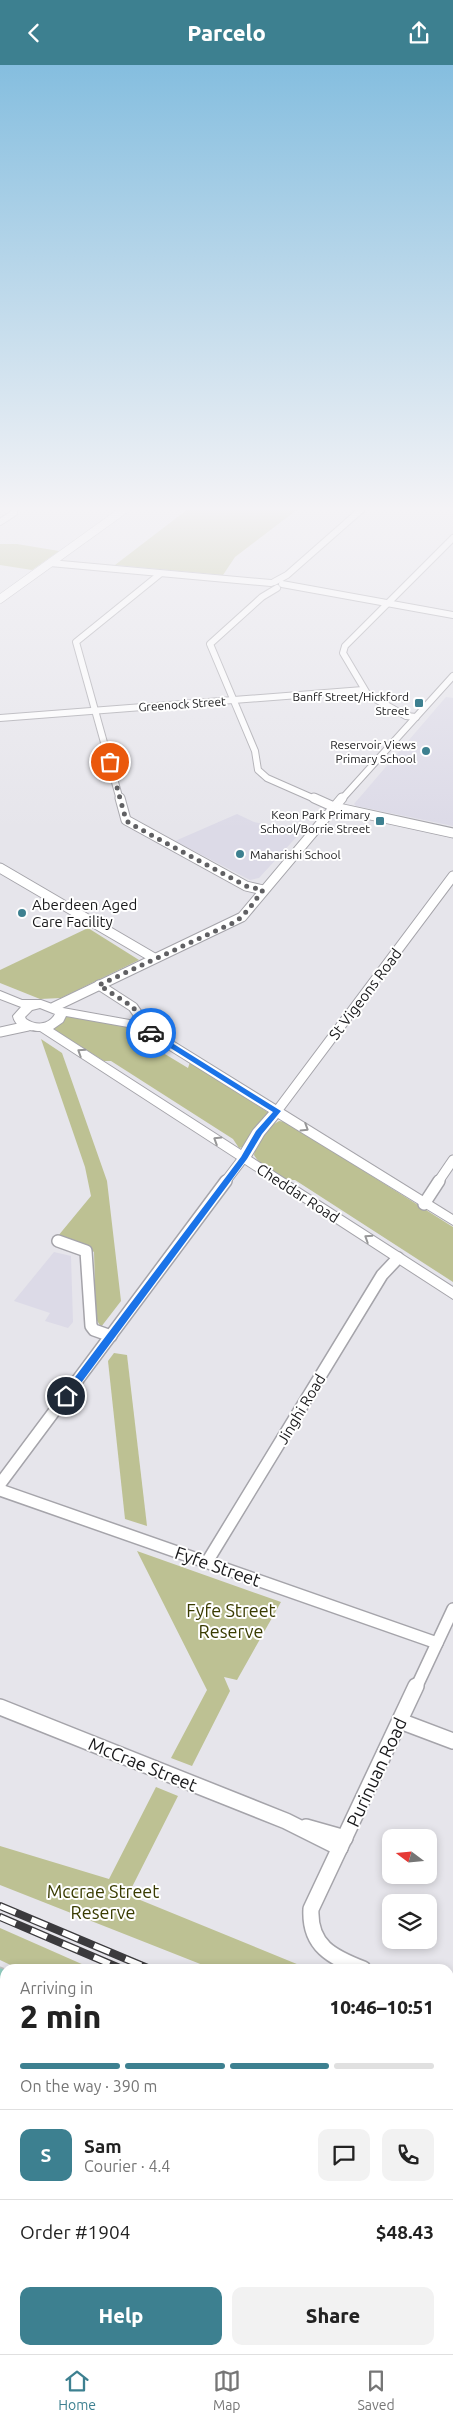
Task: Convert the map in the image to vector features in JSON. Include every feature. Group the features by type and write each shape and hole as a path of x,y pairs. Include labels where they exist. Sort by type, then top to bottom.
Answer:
{"main road":[{"path":"0,995 19,1003 131,1024 151,1033 453,1221"},
{"path":"0,1002 22,1020 42,1027 58,1021 61,1015 57,1009"},
{"path":"22,1020 24,1009 34,1005"},
{"name":"Cheddar Road","path":"42,1027 453,1294"},
{"path":"244,1157 258,1133 277,1111"}],"street":[{"path":"108,616 76,642 126,820 246,886 262,891"},
{"path":"241,616 210,644 256,756 257,768 262,775 334,807 453,833"},
{"path":"374,616 345,646 343,653 363,690 406,716 416,717"},
{"path":"57,1009 99,985 242,917 334,807 453,676"},
{"name":"Greenock Street","path":"0,718 363,690"},
{"path":"0,868 154,958"},
{"name":"St Vigeons Road","path":"277,1111 453,876"},
{"path":"99,985 133,1007 151,1033"},
{"path":"0,1032 22,1020"},
{"path":"0,1484 244,1157"},
{"path":"424,1204 453,1160"},
{"path":"58,1241 86,1251 90,1321 94,1330 111,1336"},
{"name":"Jinghi Road","path":"207,1562 382,1275 398,1258"},
{"name":"Fyfe Street","path":"0,1489 437,1643"},
{"name":"Purinuan Road","path":"351,1964 327,1952 315,1937 311,1923 312,1909 453,1609"},
{"name":"McCrae Street","path":"0,1707 342,1843"},
{"path":"400,1721 453,1741"}],"shaded area":[{"name":"Reservoir Views Primary School","path":"446,697 453,698 453,826 356,806 354,804"},
{"name":"Maharishi School","path":"237,814 254,822 301,832 259,878 250,880 175,841"},
{"path":"54,1252 71,1256 73,1322 68,1328 45,1321 50,1313 14,1301"}],"green space":[{"path":"88,928 139,960 61,998 40,999 0,983 0,970"},
{"path":"64,1016 118,1023 148,1035 145,1042 188,1068 190,1062 269,1113 243,1147 239,1148 233,1139 111,1061 104,1061 61,1034 49,1029"},
{"path":"41,1039 62,1053 107,1181 121,1301 101,1327 96,1319 94,1252 82,1243 58,1236 91,1196 85,1167"},
{"path":"279,1121 286,1122 453,1227 453,1282 295,1180 284,1178 261,1164 254,1155 259,1140 266,1131"},
{"path":"114,1353 127,1355 147,1526 125,1519 108,1361"},
{"name":"Fyfe Street Reserve","path":"137,1551 281,1602 237,1680 224,1677 230,1691 192,1766 171,1758 207,1690"},
{"name":"Mccrae Street Reserve","path":"156,1787 178,1796 128,1895 297,1964 200,1964 0,1885 0,1846 109,1879"},
{"path":"0,1928 82,1964 8,1964 0,1960"}],"railway":[{"path":"0,1906 138,1964"},
{"path":"0,1917 110,1964"}],"way so far":[{"path":"110,762 126,820 129,823 246,886 263,890 237,921 205,934 99,985 140,1013 151,1033"}],"place":[{"name":"Banff Street/Hickford Street","path":"419,703"},
{"name":"Reservoir Views Primary School","path":"426,751"},
{"name":"Keon Park Primary School/Borrie Street","path":"380,821"},
{"name":"Maharishi School","path":"240,854"},
{"name":"Aberdeen Aged Care Facility","path":"22,913"}],"route":[{"path":"66,1396 244,1157 258,1133 277,1111 151,1033"}]}
